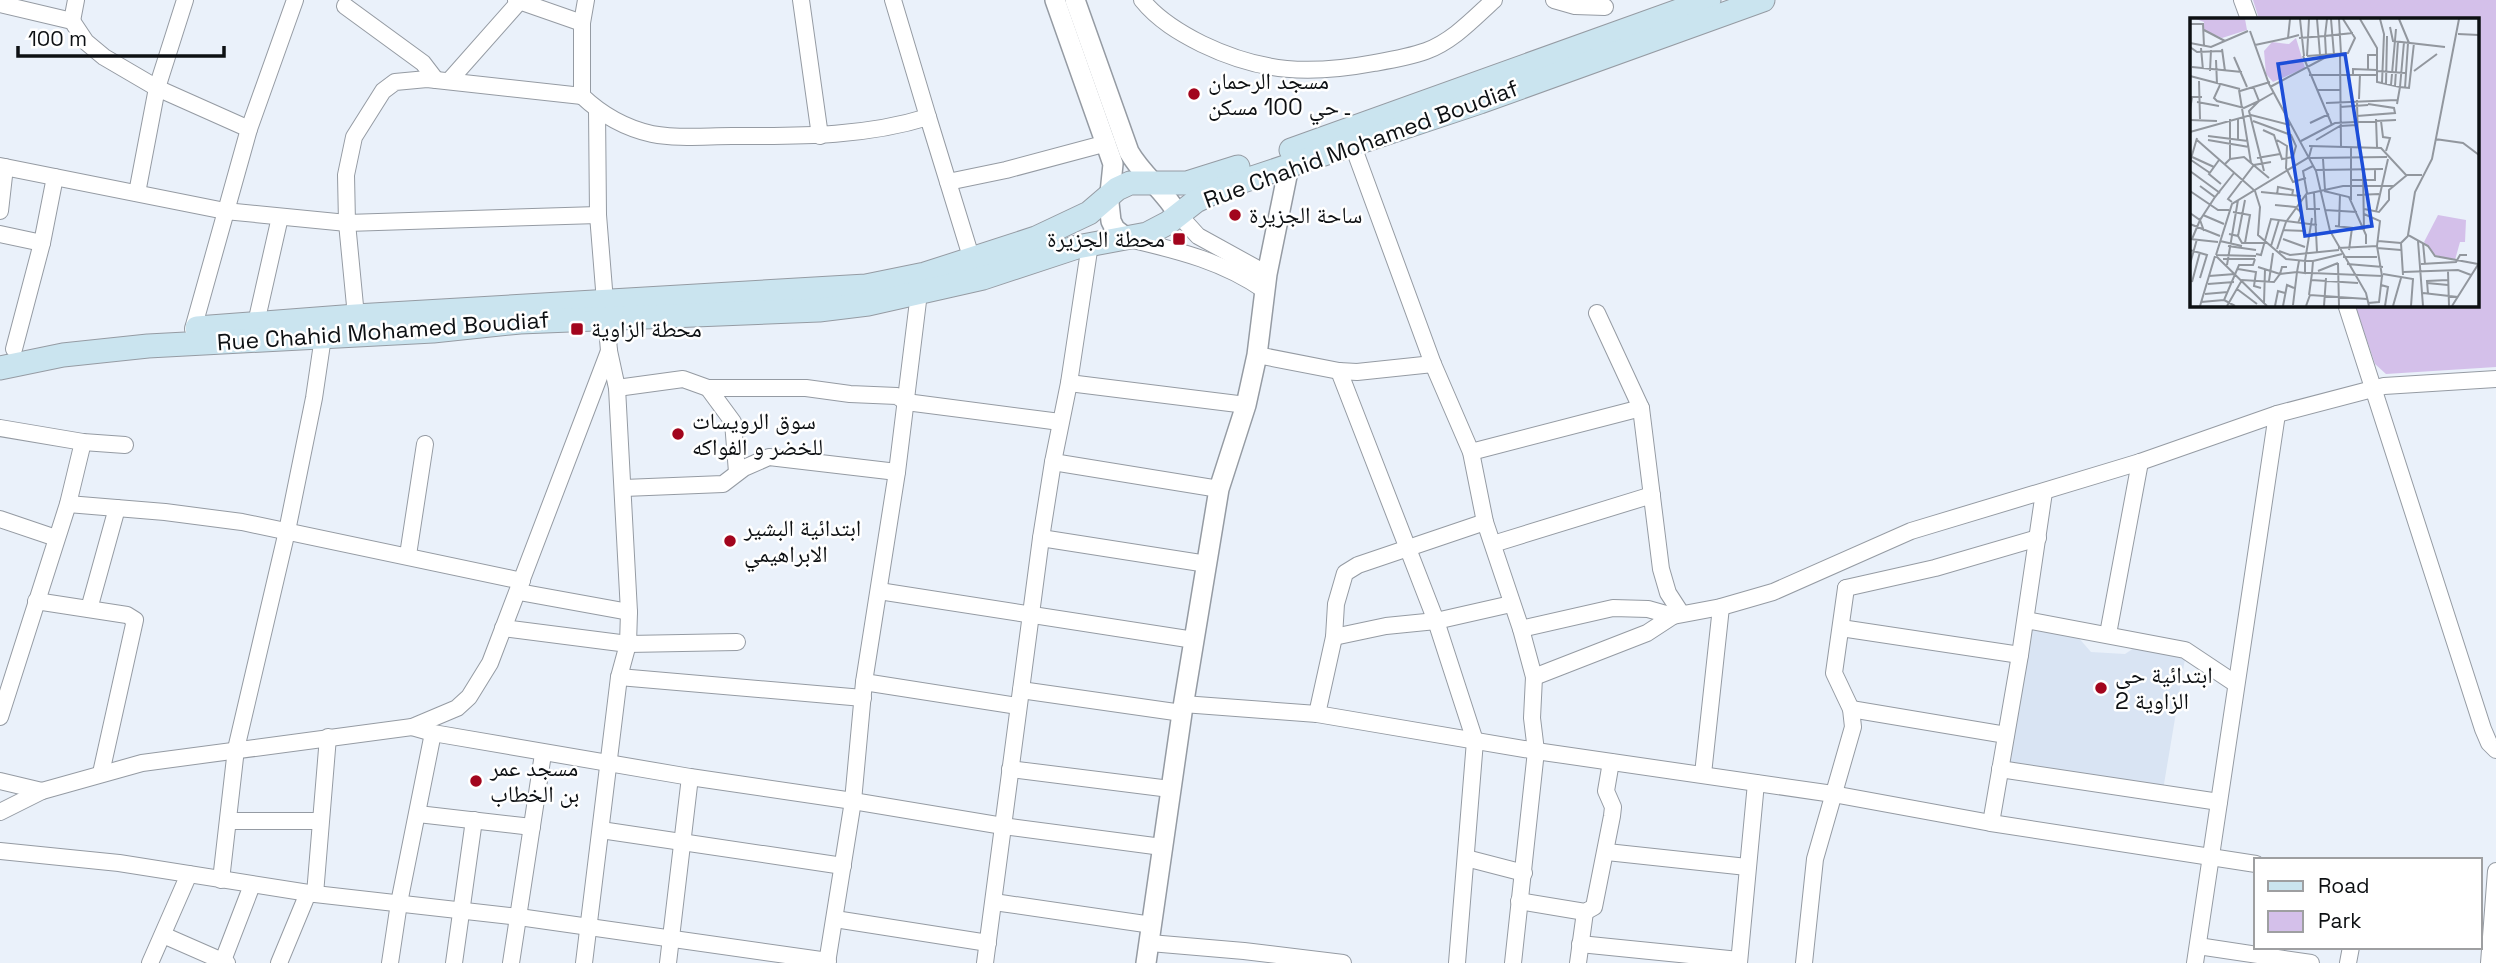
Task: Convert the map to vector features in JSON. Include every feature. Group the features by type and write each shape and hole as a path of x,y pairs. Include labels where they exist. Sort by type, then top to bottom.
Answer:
{"main road":[{"name":"Rue Chahid Mohamed Boudiaf","path":"913,289 972,260 1036,238 1069,223 1096,208 1111,194 1130,183 1178,184 1195,181 1298,147 1709,0"},
{"name":"Rue Chahid Mohamed Boudiaf","path":"7,351 62,341 356,316 769,303 843,307 913,289 983,278 1090,244 1127,238 1158,229 1196,201 1225,187 1353,146 1763,0"},
{"name":"Rue Chahid Mohamed Boudiaf","path":"0,368 63,355 114,349 433,331 606,310"}],"street":[{"path":"72,21 76,0"},
{"path":"137,193 157,88 185,0"},
{"path":"193,329 248,129 295,0"},
{"path":"582,96 582,23 586,0"},
{"path":"801,0 820,136"},
{"path":"893,0 972,260"},
{"path":"1055,0 1101,100 1136,163 1165,193 1178,214 1198,236 1266,282"},
{"path":"1075,0 1101,100 1114,169 1109,212 1115,229 1127,238 1184,253 1266,282"},
{"path":"1142,0 1164,21 1212,49 1245,61 1302,71 1336,70 1397,59 1427,50 1461,30 1494,0"},
{"path":"1554,0 1575,6 1606,4 1606,36"},
{"path":"2242,0 2249,18"},
{"path":"443,80 517,1 582,23"},
{"path":"344,2 443,80"},
{"path":"0,4 72,21 92,48 157,88 248,129"},
{"path":"356,316 347,223 346,174 349,156 354,137 374,103 383,91 395,82 443,80 582,96 609,117 653,134 683,136 820,136 855,133 928,117"},
{"path":"584,963 619,677 628,644 629,612 617,388 610,351 598,215 597,110"},
{"path":"948,182 1006,170 1107,143"},
{"path":"1353,146 1433,364 1471,453 1485,522 1534,677 1532,718 1536,751 1513,963"},
{"path":"1146,963 1182,708 1219,489 1246,405 1257,355 1266,282 1289,166"},
{"path":"0,211 2,167 225,211 347,223 598,215"},
{"path":"7,351 41,243 55,177"},
{"path":"256,323 279,217"},
{"path":"0,234 41,243"},
{"path":"985,963 1041,538 1069,383 1090,244"},
{"path":"0,851 119,863 252,885 519,917 827,962 853,801 863,690 906,402 913,289"},
{"path":"2347,306 2483,729 2489,743 2496,750"},
{"path":"1597,313 1641,408 1663,581 1677,614"},
{"path":"221,880 236,749 287,531 314,398 323,337"},
{"path":"0,812 42,791 101,773 236,749 412,727 457,708 469,697 486,670 610,351"},
{"path":"1257,355 1357,372 1433,364"},
{"path":"1339,371 1436,621 1475,741 1457,963"},
{"path":"1521,629 1613,608 1648,609 1677,614 1721,607 1773,592 1911,531 2140,462 2277,414 2375,388 2496,379"},
{"path":"617,388 683,380 708,388 806,388 850,394 897,396 906,402 1060,422"},
{"path":"1069,383 1246,405"},
{"path":"708,388 733,422 737,472"},
{"path":"1471,453 1641,408"},
{"path":"2195,963 2277,414"},
{"path":"0,428 83,442 125,445"},
{"path":"0,718 7,671 36,601 68,504 83,442"},
{"path":"408,555 425,444"},
{"path":"624,488 723,484 737,472 769,457 897,472"},
{"path":"1053,462 1219,489"},
{"path":"2108,635 2140,462"},
{"path":"1991,823 2026,620 2044,492"},
{"path":"1493,544 1652,495"},
{"path":"68,504 229,520 287,531 408,555 520,587 629,612"},
{"path":"89,609 117,508"},
{"path":"0,519 56,538"},
{"path":"1317,714 1334,637 1336,604 1345,573 1358,565 1485,522"},
{"path":"1041,538 1206,564"},
{"path":"1846,588 1935,568 2038,538"},
{"path":"1825,570 1846,588"},
{"path":"1804,963 1815,859 1853,727 1850,709 1834,673 1846,588"},
{"path":"879,591 1194,640"},
{"path":"36,601 127,615 135,620 101,773"},
{"path":"1334,637 1386,626 1436,621 1511,604"},
{"path":"1703,774 1721,607"},
{"path":"1534,677 1647,634 1677,614"},
{"path":"2026,620 2185,650 2236,684"},
{"path":"503,628 628,644 737,642"},
{"path":"1841,628 2020,655"},
{"path":"619,677 1317,714 1536,751 1833,794 1991,823 2254,864"},
{"path":"1850,709 2006,735"},
{"path":"412,727 543,754 690,778 1003,826 1162,847"},
{"path":"390,963 399,903 433,733"},
{"path":"279,963 311,893 328,737"},
{"path":"511,963 543,754"},
{"path":"1578,963 1585,912 1596,903 1606,852 1613,807 1606,791 1611,762"},
{"path":"1010,769 1170,789"},
{"path":"2000,769 2220,802"},
{"path":"668,963 690,778"},
{"path":"0,781 42,791"},
{"path":"1580,944 1739,962 1756,783"},
{"path":"418,814 532,827"},
{"path":"454,963 474,820"},
{"path":"228,821 320,821"},
{"path":"601,831 843,866"},
{"path":"1606,852 1747,867"},
{"path":"1466,858 1524,873"},
{"path":"2489,963 2491,900 2496,871"},
{"path":"150,963 189,874"},
{"path":"163,935 224,962 252,885"},
{"path":"1519,901 1585,912"},
{"path":"994,902 1151,934 1243,957 1343,963"},
{"path":"835,919 988,943"},
{"path":"2198,946 2311,963"}],"shaded area":[{"name":"ابتدائية حي الزاوية 2","path":"2030,629 2077,636 2091,652 2125,654 2137,646 2177,654 2185,659 2163,790 2010,765"}],"green space":[{"path":"2253,0 2496,0 2496,367 2386,374 2375,364 2355,306 2478,306 2478,18 2259,18"}],"place":[{"name":"مسجد الرحمان ـ حي 100 مسكن","path":"1194,94"},
{"name":"ساحة الجزيرة","path":"1235,215"},
{"name":"محطة الجزيرة","path":"1179,239"},
{"name":"محطة الزاوية","path":"577,329"},
{"name":"سوق الرويسات للخضر و الفواكه","path":"678,434"},
{"name":"ابتدائية البشير الابراهيمي","path":"730,541"},
{"name":"ابتدائية حي الزاوية 2","path":"2101,688"},
{"name":"مسجد عمر بن الخطاب","path":"476,781"}]}
